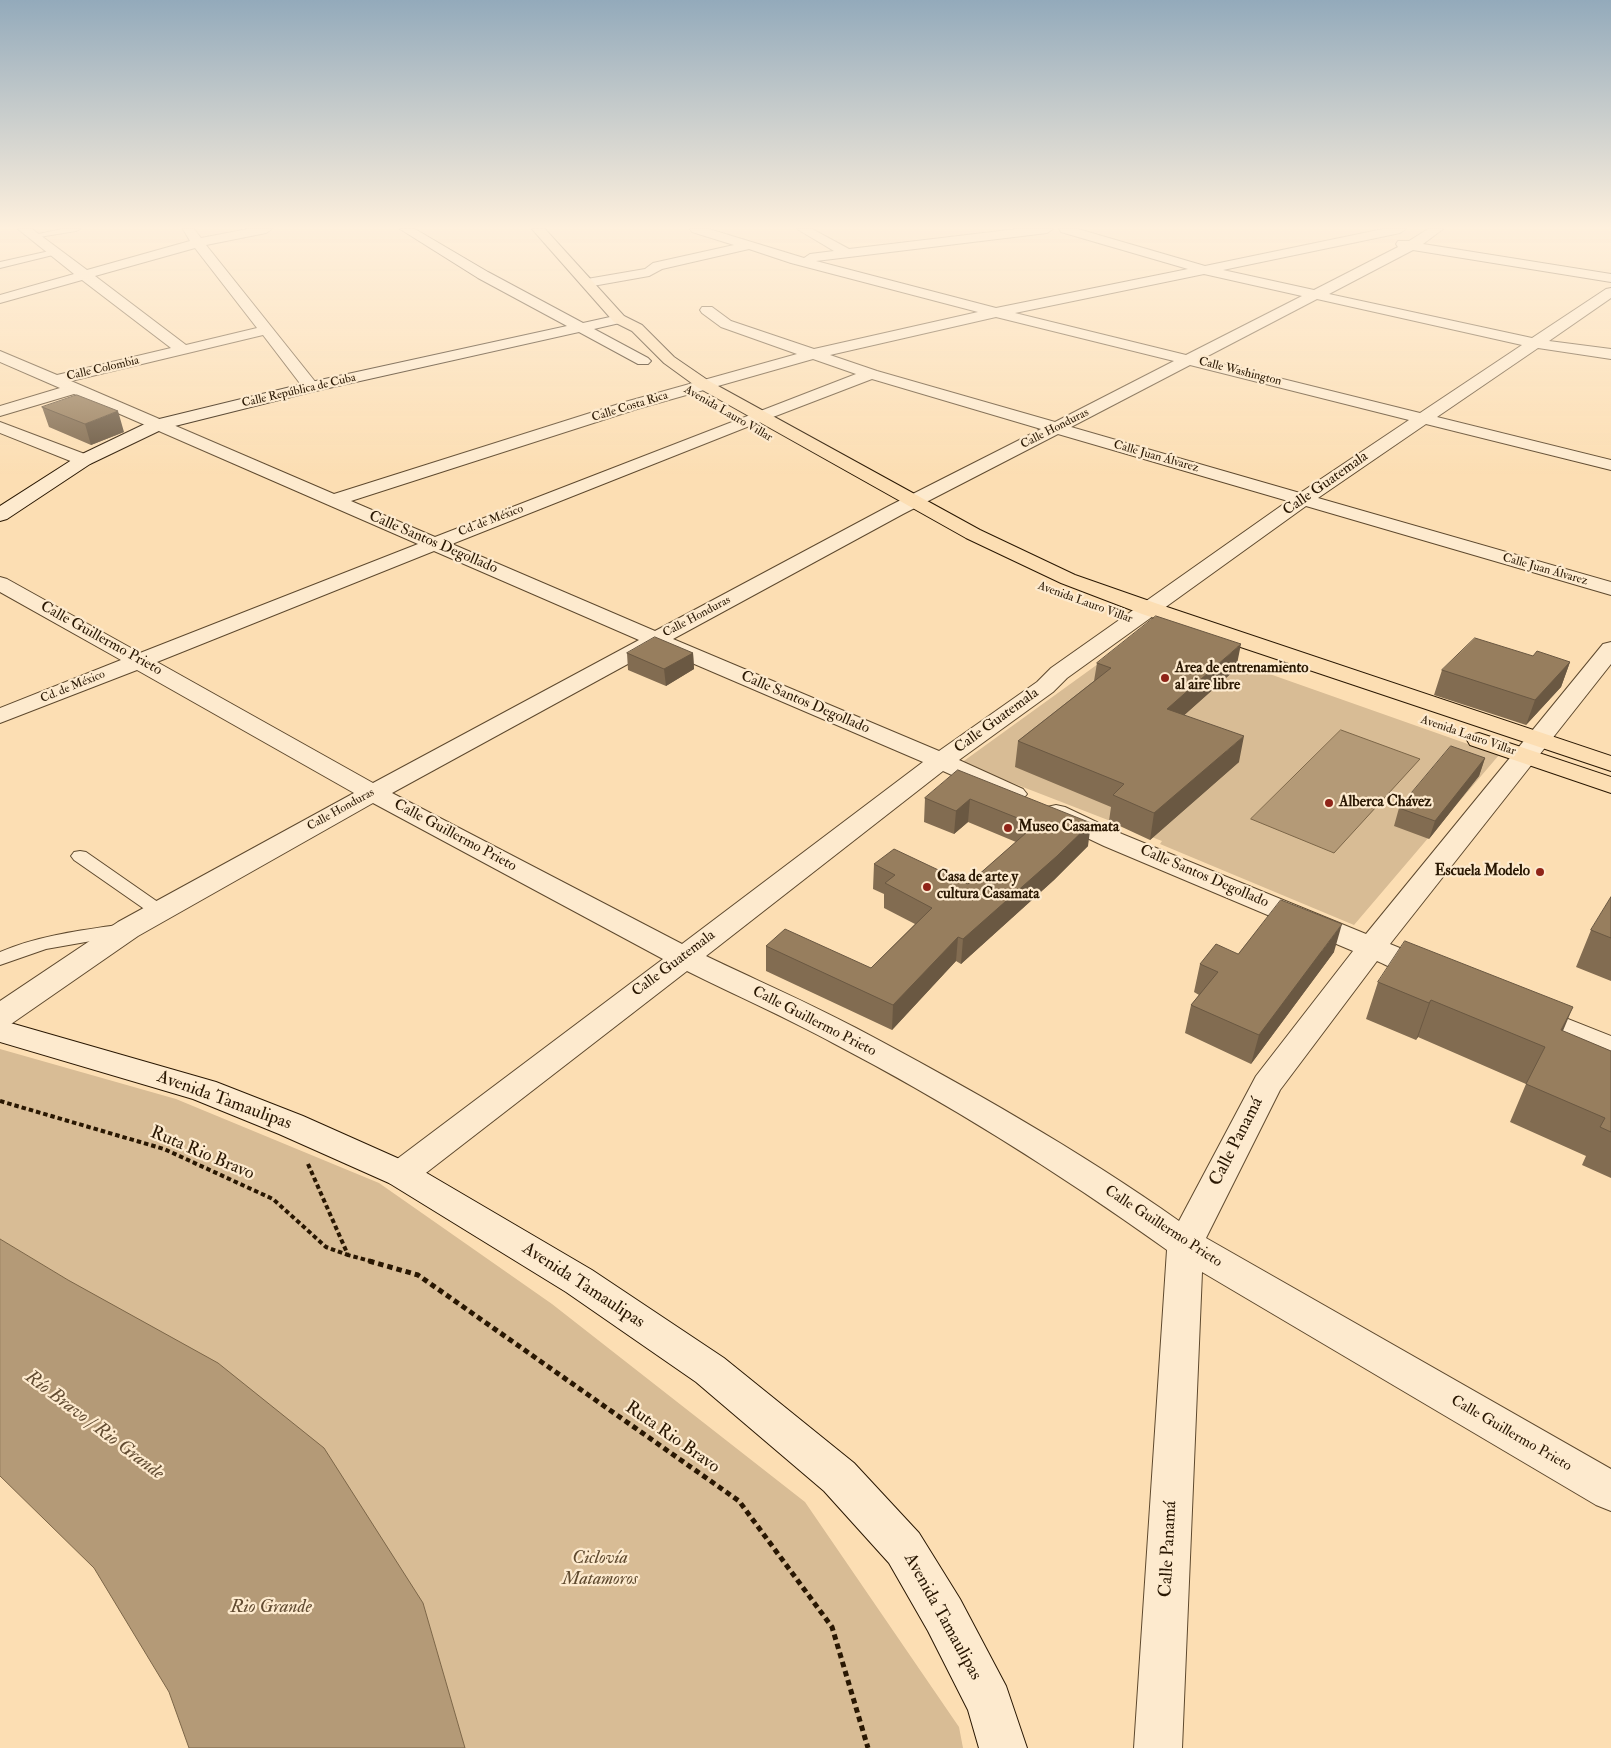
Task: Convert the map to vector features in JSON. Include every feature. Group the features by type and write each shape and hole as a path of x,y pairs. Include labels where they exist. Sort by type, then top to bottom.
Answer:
{"main road":[{"name":"Avenida Lauro Villar","path":"612,311 619,319 637,328 694,387 741,423 905,506 984,540 1143,615"},
{"name":"Avenida Lauro Villar","path":"619,319 617,331 643,361 694,387 762,416 905,506 975,557"},
{"name":"Avenida Lauro Villar","path":"1008,572 1049,591 1143,615 1532,748 1611,786"},
{"name":"Avenida Lauro Villar","path":"1532,748 1611,764"}],"street":[{"path":"130,311 183,350"},
{"path":"251,311 311,387"},
{"path":"547,311 643,361"},
{"path":"578,311 619,319"},
{"name":"Calle Juan Álvarez","path":"708,311 726,324 872,374 1611,589"},
{"name":"Calle Washington","path":"989,311 1611,465"},
{"name":"Calle Costa Rica","path":"334,500 694,387 813,355 1010,311"},
{"name":"Calle Honduras","path":"0,1016 128,929 373,793 654,639 905,506 1284,311"},
{"path":"1390,311 1534,343 1611,354"},
{"name":"Calle Guatemala","path":"401,1174 683,957 941,761 1045,687 1059,674 1302,500 1583,311"},
{"name":"Calle República de Cuba","path":"0,515 84,460 157,425 311,387 619,319"},
{"name":"Calle Colombia","path":"66,384 183,350 267,330"},
{"name":"Calle Santos Degollado","path":"0,356 941,761 1113,840 1451,981"},
{"name":"Cd. de México","path":"0,716 741,423 872,374"},
{"path":"0,411 66,384"},
{"path":"0,427 84,460"},
{"name":"Calle Guillermo Prieto","path":"0,583 373,793 683,957 844,1035 992,1118 1129,1204 1185,1244 1611,1491"},
{"name":"Calle Panamá","path":"1158,1748 1185,1244 1267,1084 1372,947 1611,649"},
{"path":"1514,1008 1611,1049"},
{"name":"Avenida Tamaulipas","path":"0,1031 204,1090 291,1124 401,1174 580,1280 710,1370 839,1477 904,1548 944,1615 989,1703 1003,1748"}],"lane":[{"path":"80,856 159,911"},
{"path":"0,959 12,953 60,939 128,929"}],"path":[{"name":"Ruta Rio Bravo","path":"0,1101 164,1149 273,1200 326,1247 418,1275 739,1502 832,1627 868,1748"},
{"path":"291,1124 348,1255"}],"green space":[{"path":"1145,630 1499,755 1354,925 1160,844 1162,841 961,763"},
{"name":"Ciclovía Matamoros","path":"0,1049 176,1099 379,1183 552,1304 805,1502 959,1727 963,1748 465,1748 423,1603 68,1280 0,1239"}],"water":[{"path":"1341,730 1420,759 1334,853 1251,819"},
{"name":"Rio Grande","path":"0,1239 68,1280 218,1363 324,1448 423,1603 465,1748 189,1748 169,1692 94,1568 0,1476"}],"building":[{"path":"77,395 118,411 85,424 42,407"},
{"path":"1156,616 1241,644 1167,709 1244,736 1154,813 1113,795 1124,784 1018,741 1111,668 1097,663"},
{"path":"655,637 693,653 664,669 627,653"},
{"path":"1475,638 1533,656 1537,651 1570,662 1535,700 1442,670"},
{"path":"1451,746 1485,758 1435,821 1399,808"},
{"path":"958,770 1091,823 1057,856 963,939 958,937 893,1005 766,946 785,929 871,968 932,908 885,883 895,875 874,864 894,849 968,884 1035,825 970,799 956,811 925,798"},
{"path":"1611,897 1611,938 1591,930"},
{"path":"1281,900 1342,924 1259,1035 1191,1005 1218,972 1200,964 1216,944 1238,954"},
{"path":"1405,941 1573,1007 1561,1030 1611,1051 1611,1132 1600,1127 1605,1118 1526,1084 1545,1047 1431,1000 1429,1003 1378,982"}],"place":[{"name":"Area de entrenamiento al aire libre","path":"1165,678"},
{"name":"Alberca Chávez","path":"1329,803"},
{"name":"Museo Casamata","path":"1008,828"},
{"name":"Escuela Modelo","path":"1540,872"},
{"name":"Casa de arte y cultura Casamata","path":"927,887"}],"water label":[{"name":"Río Bravo / Rio Grande","path":"94,1426"}]}
